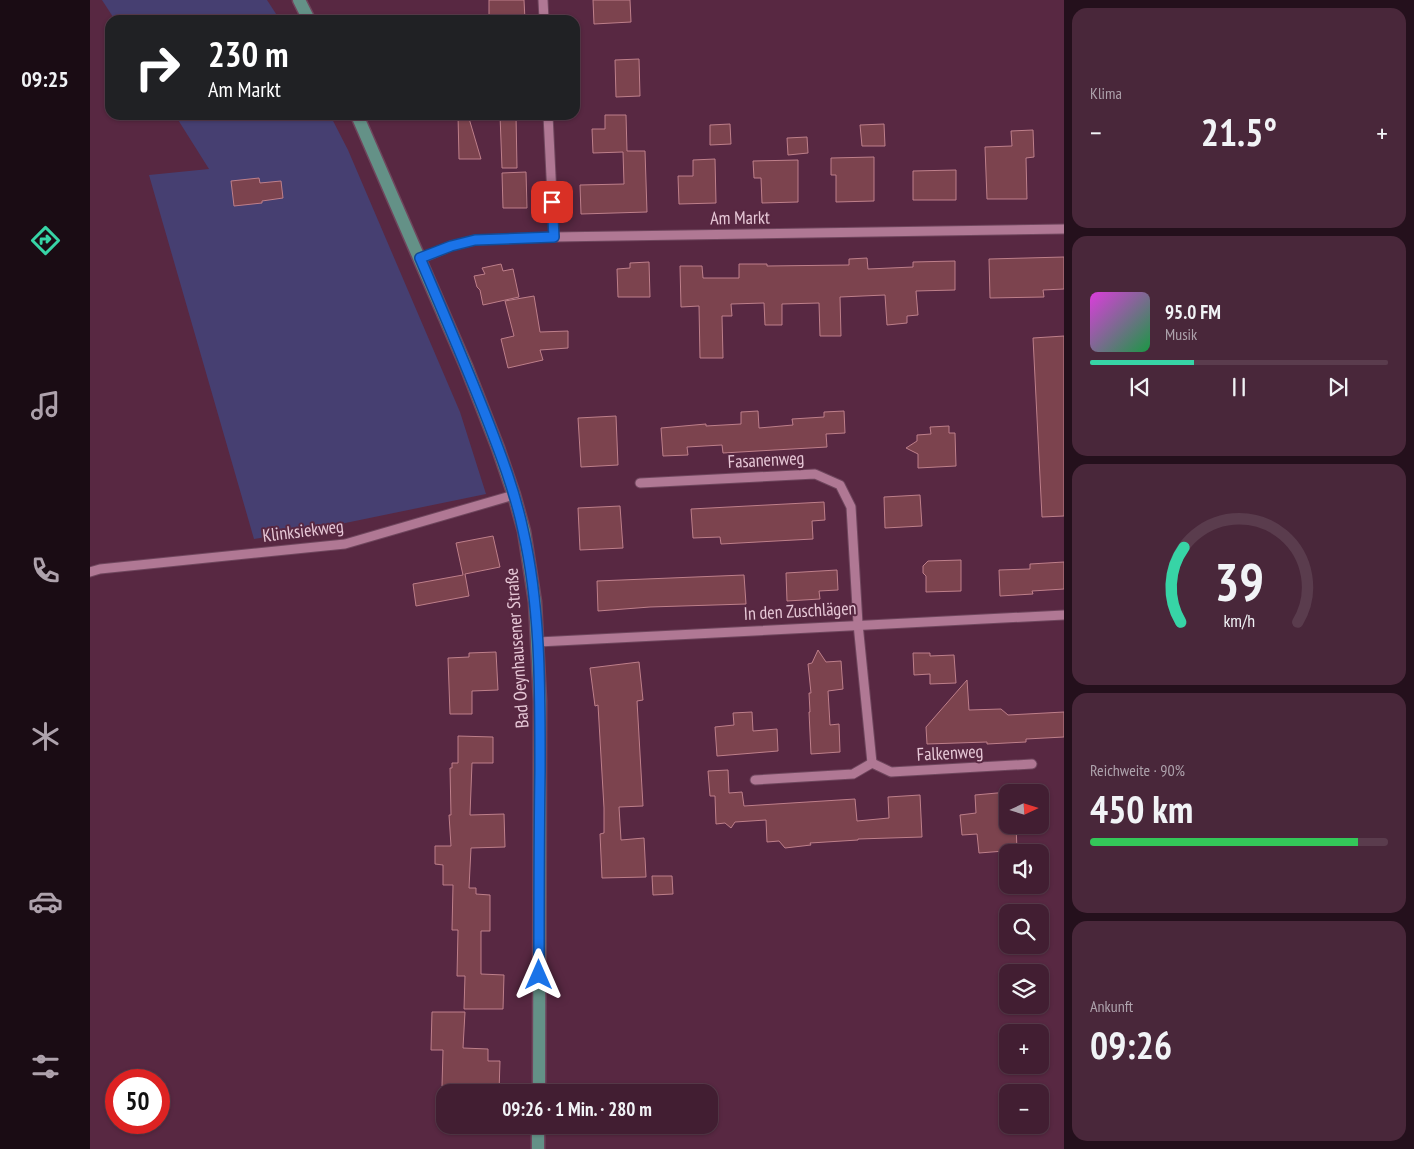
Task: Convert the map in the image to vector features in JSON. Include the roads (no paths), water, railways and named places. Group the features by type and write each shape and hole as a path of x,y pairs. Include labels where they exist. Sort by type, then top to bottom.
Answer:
{"main road":[{"path":"299,0 306,15"},
{"name":"Bad Oeynhausener Straße","path":"359,120 466,366 514,495 524,531 538,642 540,701 538,1084"},
{"path":"538,1134 538,1149"}],"street":[{"path":"543,0 544,15"},
{"path":"548,120 554,237"},
{"name":"Am Markt","path":"420,258 451,246 475,240 1064,228"},
{"name":"Fasanenweg","path":"640,483 815,474 840,485 851,507 858,624"},
{"name":"Klinksiekweg","path":"90,572 100,569 345,544 514,495"},
{"name":"In den Zuschlägen","path":"538,642 1064,614"},
{"path":"755,780 853,774 872,763 858,624"},
{"name":"Falkenweg","path":"872,763 890,772 1032,764"}]}
